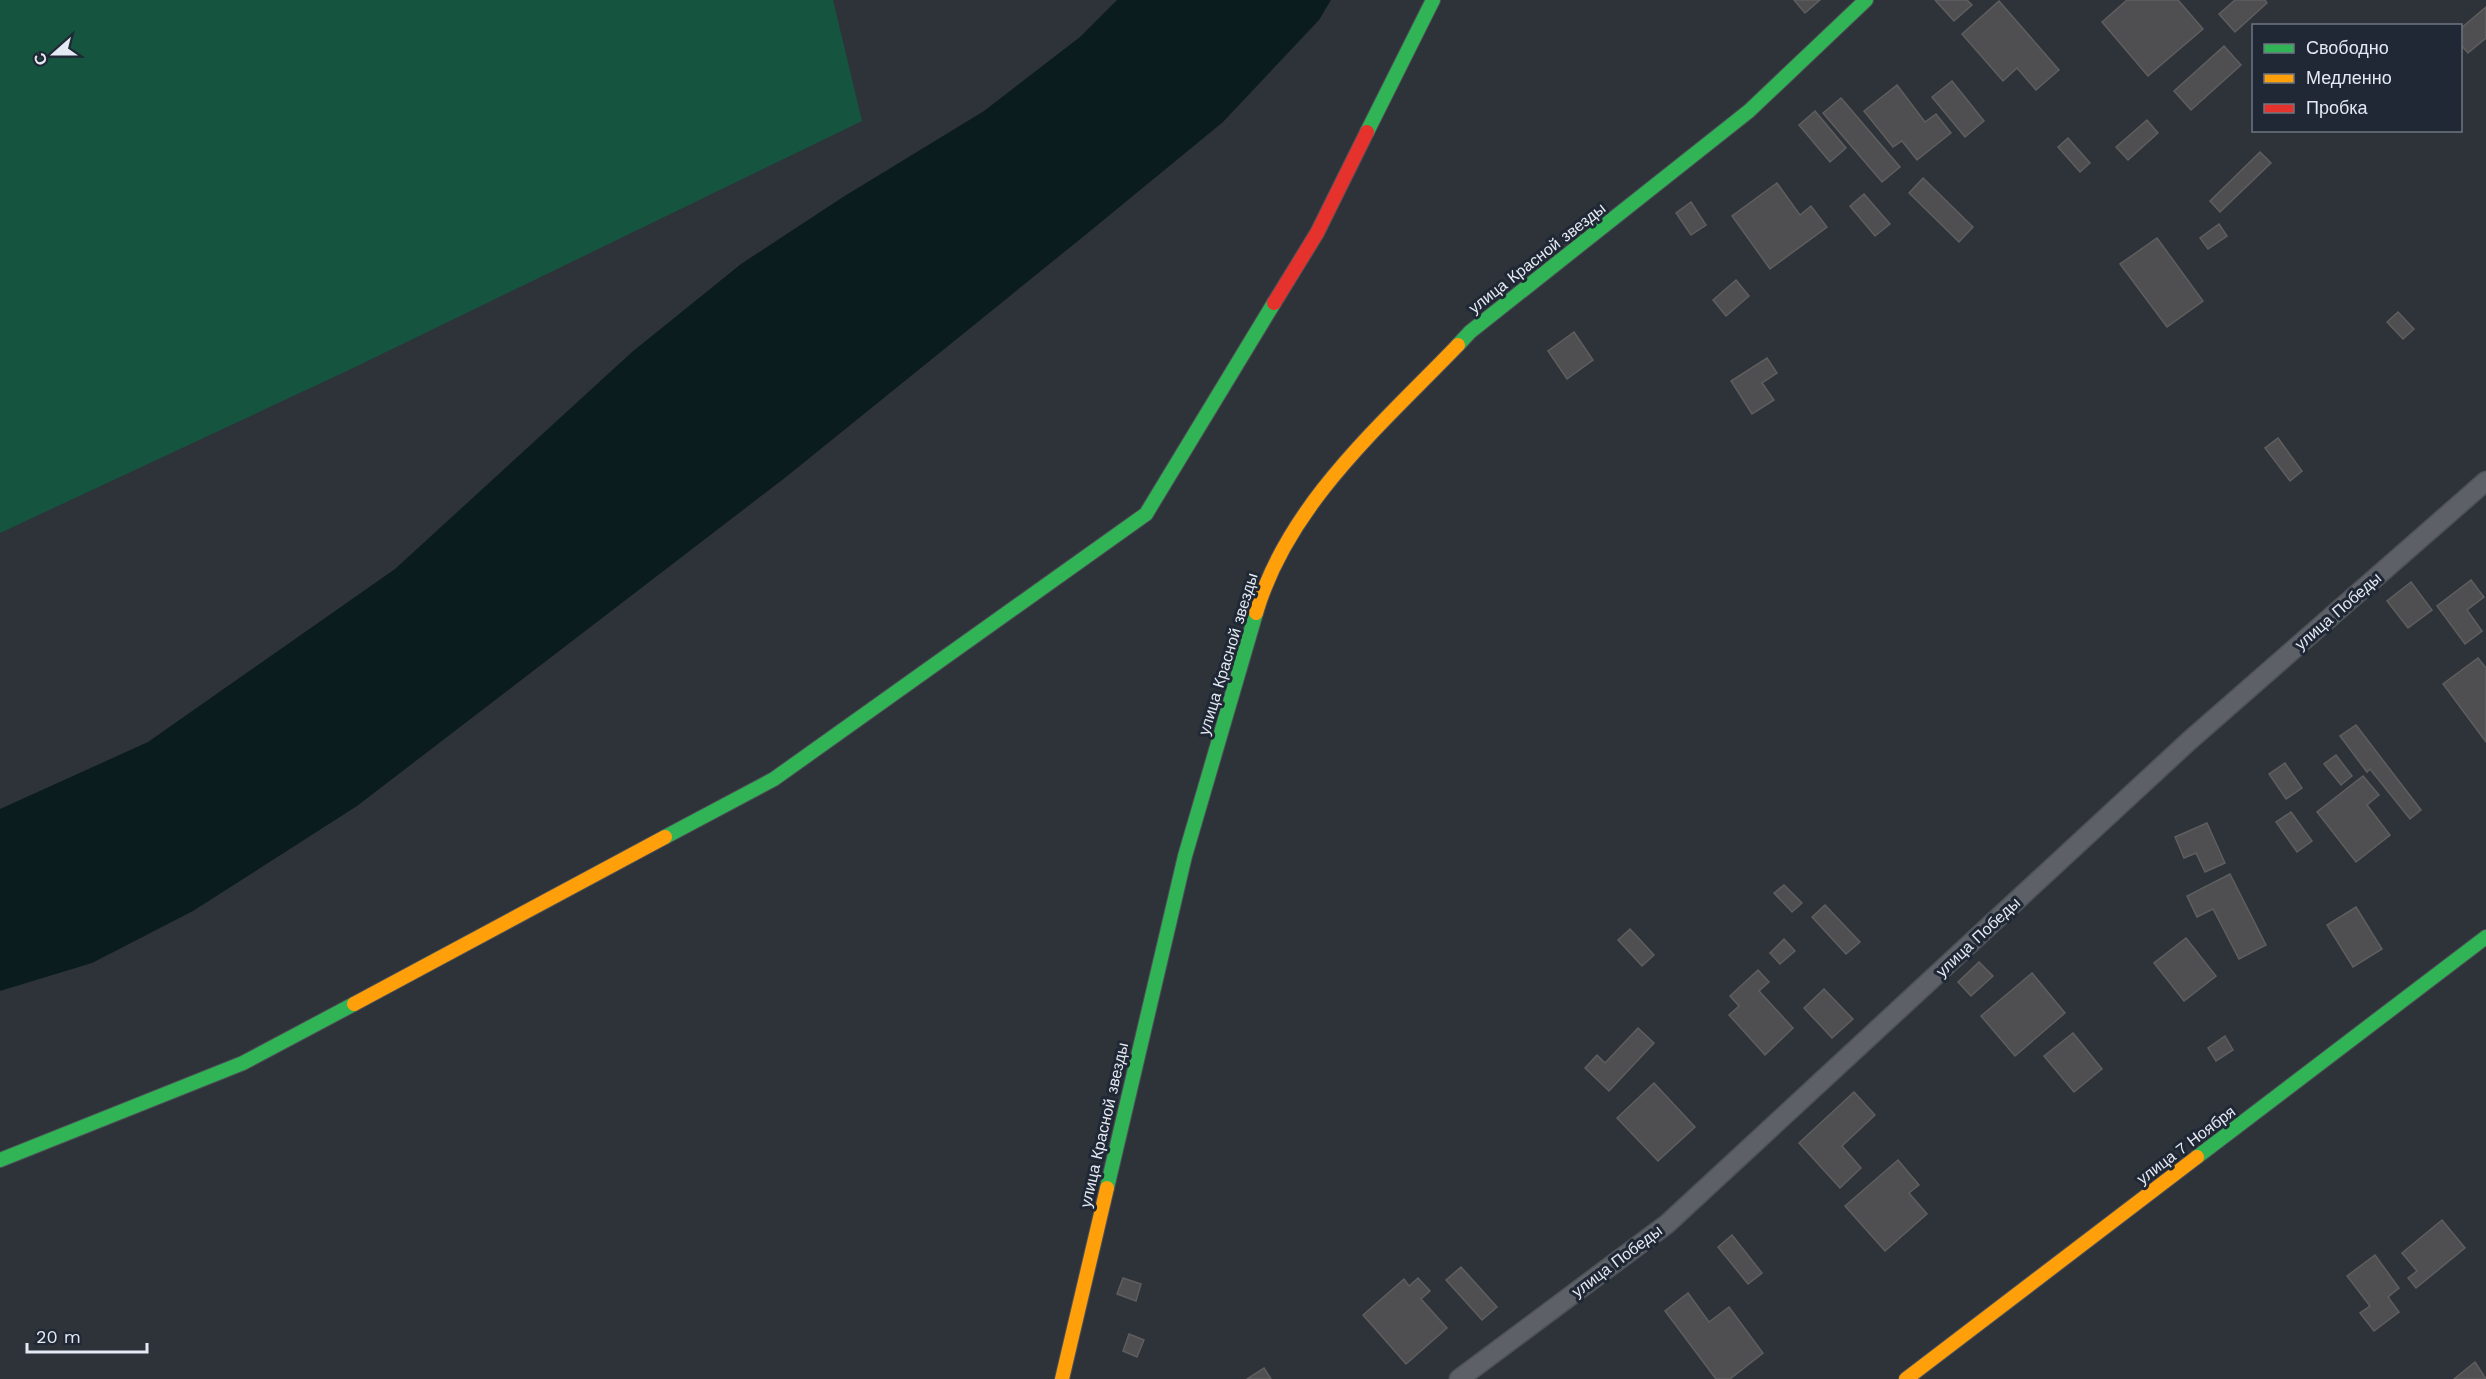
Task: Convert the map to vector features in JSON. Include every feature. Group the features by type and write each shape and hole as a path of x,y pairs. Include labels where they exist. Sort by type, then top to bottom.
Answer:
{"street":[{"path":"0,1160 243,1063 774,779 1146,514 1317,233 1433,0"},
{"name":"улица Красной звезды","path":"1062,1379 1185,856 1266,580 1326,482 1470,332 1749,111 1866,0"},
{"name":"улица 7 Ноября","path":"1906,1379 2486,937"}],"lane":[{"name":"улица Победы","path":"1459,1379 1667,1224 2189,741 2486,481"}],"green space":[{"path":"0,0 833,0 862,121 351,369 0,533"}],"shaded area":[{"path":"1117,0 1331,0 1319,20 1223,122 786,477 357,806 193,911 92,963 0,991 0,809 148,742 395,569 632,352 741,264 843,197 984,111 1080,37"}],"building":[{"path":"1794,0 1820,0 1805,13"},
{"path":"1935,0 1967,0 1972,5 1954,21"},
{"path":"2127,0 2178,0 2203,29 2148,76 2102,22"},
{"path":"2235,0 2265,0 2267,3 2235,32 2219,14"},
{"path":"1999,1 2059,70 2036,90 2017,68 2003,81 1962,34"},
{"path":"2486,7 2486,38 2468,53 2462,46 2462,27"},
{"path":"2224,46 2241,65 2191,110 2174,91"},
{"path":"1952,81 1984,121 1965,137 1932,97"},
{"path":"1897,85 1925,122 1936,114 1951,133 1917,160 1902,141 1893,147 1864,111"},
{"path":"1841,98 1900,167 1882,182 1823,113"},
{"path":"1815,111 1846,148 1830,162 1799,125"},
{"path":"2147,120 2158,133 2128,160 2116,147"},
{"path":"2068,138 2090,163 2080,172 2058,147"},
{"path":"2260,152 2271,163 2220,212 2210,201"},
{"path":"1923,178 1973,227 1959,242 1909,193"},
{"path":"1777,183 1800,215 1811,206 1827,227 1770,269 1732,216"},
{"path":"1864,194 1890,224 1875,236 1850,206"},
{"path":"1691,202 1706,225 1691,235 1676,213"},
{"path":"2219,224 2227,236 2208,249 2200,238"},
{"path":"2157,238 2203,301 2167,327 2120,264"},
{"path":"1736,280 1749,296 1726,316 1713,300"},
{"path":"2398,312 2414,329 2403,339 2387,322"},
{"path":"1574,332 1593,360 1567,379 1548,351"},
{"path":"1767,358 1777,373 1762,383 1774,400 1752,414 1731,381"},
{"path":"2278,438 2302,471 2290,481 2265,448"},
{"path":"2471,580 2484,597 2467,610 2482,631 2465,644 2437,606"},
{"path":"2411,582 2432,610 2408,628 2387,601"},
{"path":"2478,658 2486,668 2486,742 2443,684"},
{"path":"2356,725 2421,810 2410,819 2370,769 2367,772 2340,736"},
{"path":"2336,755 2352,776 2341,785 2324,764"},
{"path":"2285,763 2302,788 2286,799 2269,774"},
{"path":"2363,776 2379,795 2367,805 2390,835 2356,862 2317,812"},
{"path":"2291,812 2312,841 2297,852 2276,822"},
{"path":"2207,823 2225,863 2205,872 2196,853 2184,858 2175,837"},
{"path":"2230,874 2266,945 2239,959 2213,909 2197,917 2187,896"},
{"path":"1784,885 1802,903 1792,912 1774,893"},
{"path":"1825,905 1860,942 1846,954 1812,917"},
{"path":"2356,907 2382,949 2353,967 2327,925"},
{"path":"1630,929 1654,955 1642,966 1618,940"},
{"path":"2186,938 2216,976 2184,1001 2154,963"},
{"path":"1784,939 1795,951 1780,964 1770,953"},
{"path":"1979,962 1993,976 1971,996 1958,982"},
{"path":"1758,970 1769,982 1759,991 1793,1028 1765,1055 1729,1015 1739,1006 1730,996"},
{"path":"2032,973 2065,1013 2015,1056 1981,1016"},
{"path":"1824,989 1853,1019 1832,1038 1804,1008"},
{"path":"1638,1028 1654,1043 1609,1091 1585,1068 1597,1055 1605,1063"},
{"path":"2073,1033 2102,1069 2074,1092 2044,1056"},
{"path":"2225,1036 2233,1050 2216,1061 2208,1048"},
{"path":"1654,1083 1695,1127 1658,1161 1617,1118"},
{"path":"1854,1092 1875,1115 1842,1146 1861,1168 1840,1188 1799,1143"},
{"path":"1898,1160 1919,1185 1909,1193 1927,1214 1885,1251 1845,1206"},
{"path":"2442,1220 2465,1248 2416,1288 2408,1278 2417,1271 2402,1253"},
{"path":"1732,1235 1762,1273 1748,1284 1718,1247"},
{"path":"2375,1255 2399,1288 2388,1297 2399,1312 2374,1331 2360,1313 2370,1306 2347,1276"},
{"path":"1461,1267 1497,1307 1482,1320 1446,1280"},
{"path":"1123,1278 1141,1284 1136,1301 1117,1294"},
{"path":"1418,1278 1430,1291 1421,1299 1447,1328 1406,1364 1363,1315 1404,1279 1409,1286"},
{"path":"1688,1293 1709,1322 1729,1307 1763,1353 1730,1379 1716,1379 1665,1311"},
{"path":"1129,1334 1144,1340 1137,1357 1123,1351"},
{"path":"2475,1362 2486,1379 2454,1379"},
{"path":"1264,1368 1271,1379 1247,1379"}],"traffic: fast":[{"path":"1367,132 1433,0"},
{"path":"1458,345 1470,332 1749,111 1866,0"},
{"path":"665,837 774,779 1146,514 1274,303"},
{"path":"1107,1188 1185,856 1256,613"},
{"path":"2197,1157 2486,937"},
{"path":"0,1160 243,1063 354,1004"}],"traffic: slow":[{"path":"1256,613 1271,573 1290,536 1314,501 1369,436 1458,345"},
{"path":"354,1004 665,837"},
{"path":"1906,1379 2197,1157"},
{"path":"1062,1379 1107,1188"}],"traffic: jam":[{"path":"1274,303 1317,233 1367,132"}]}
